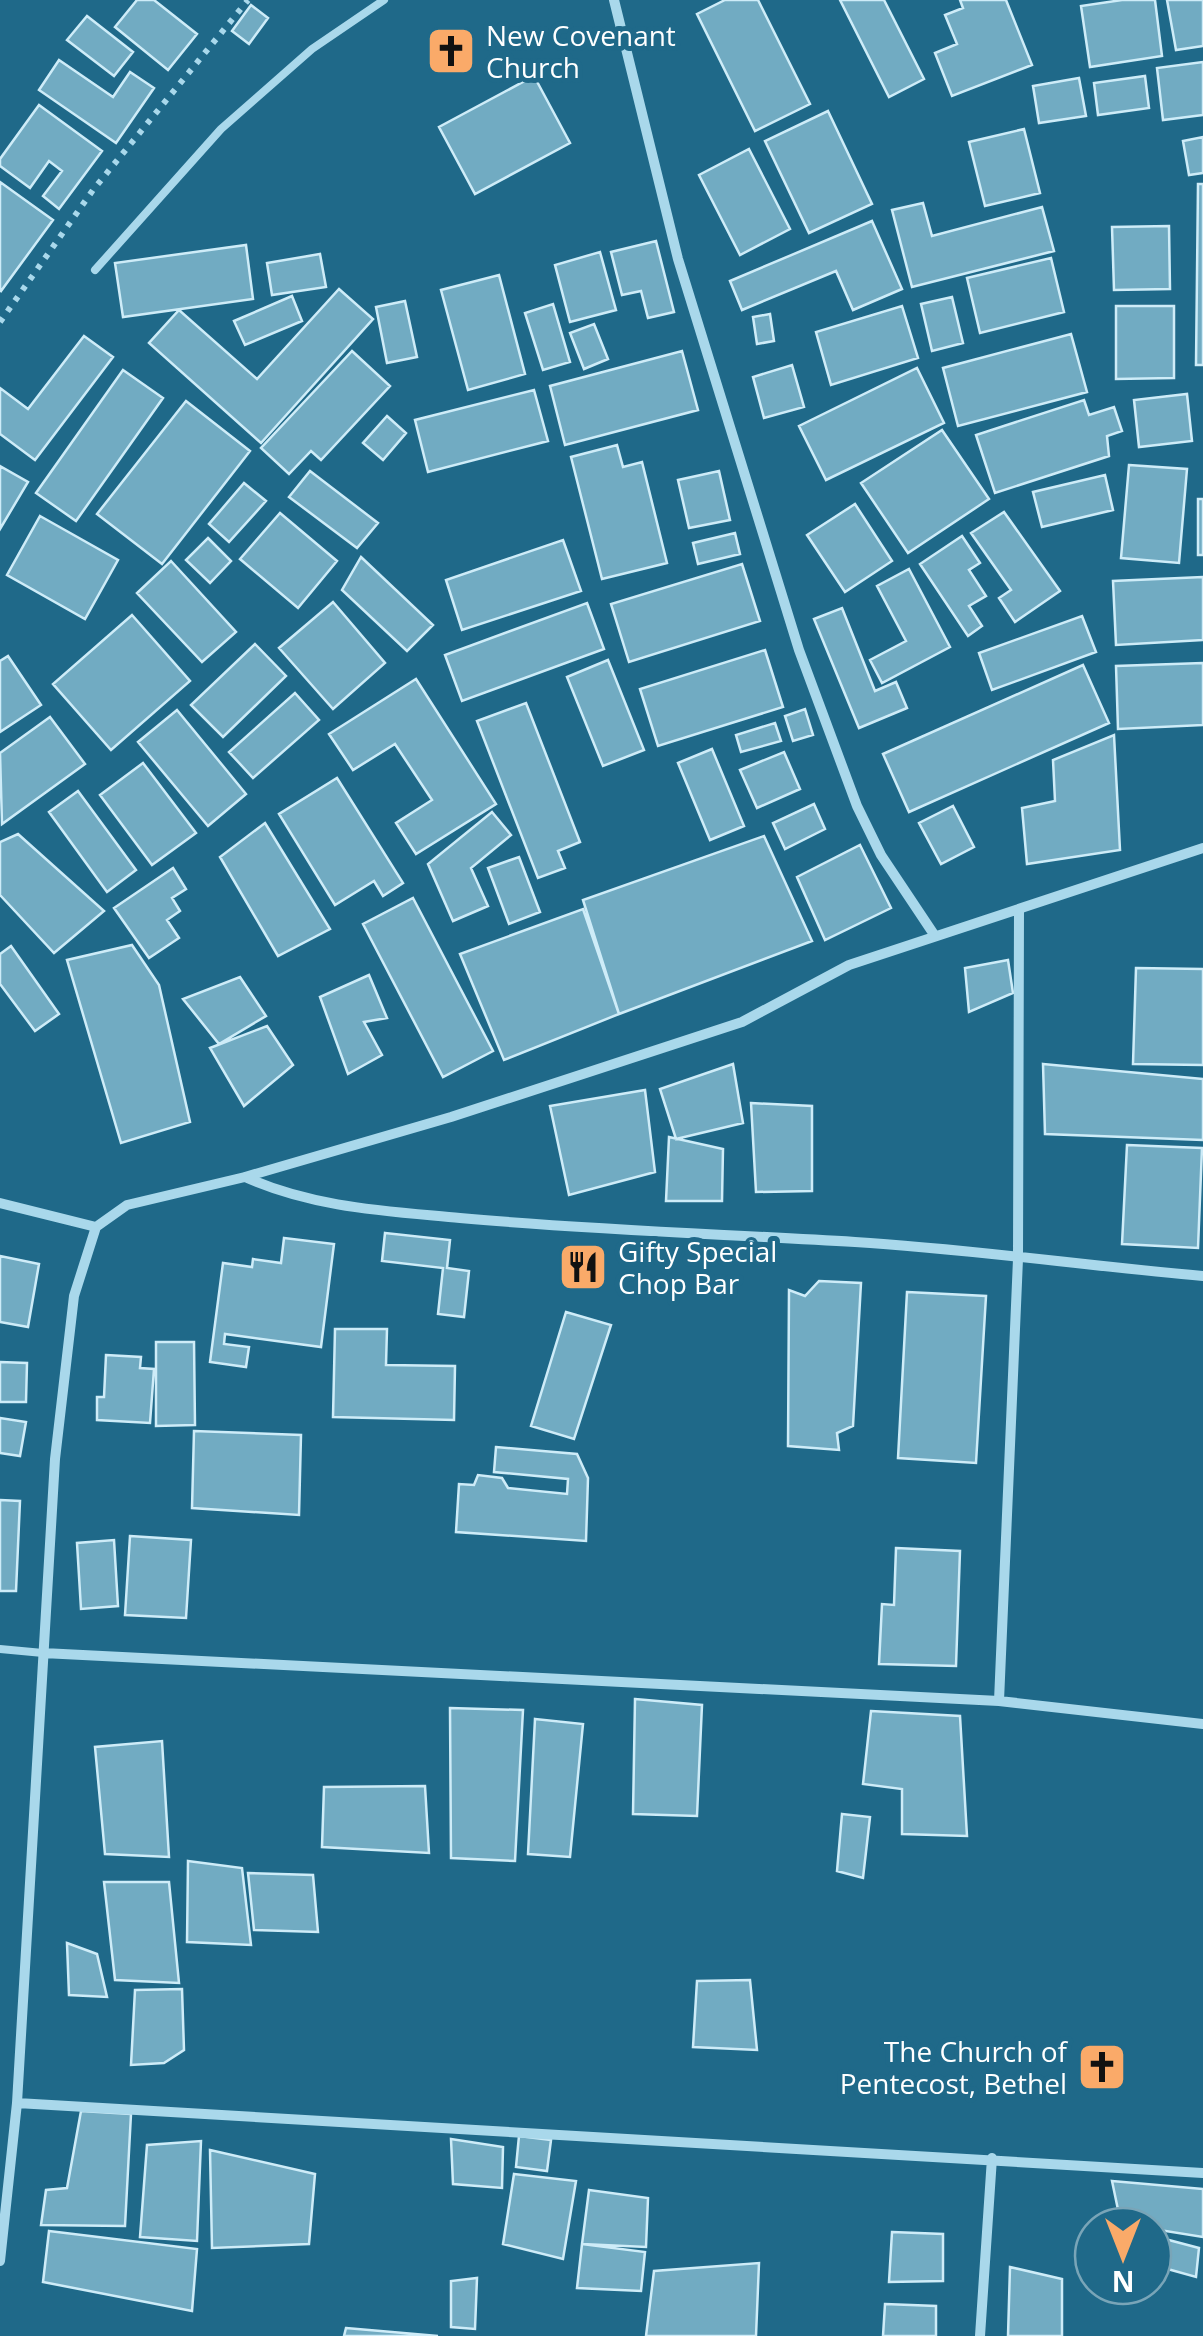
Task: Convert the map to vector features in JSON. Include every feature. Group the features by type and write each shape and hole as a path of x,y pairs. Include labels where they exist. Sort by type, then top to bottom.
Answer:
{"street":[{"path":"614,0 678,258 798,650 880,856 935,936"},
{"path":"0,2260 17,2103 55,1459 74,1296 96,1227 127,1205 245,1177 451,1117 742,1022 849,965 1203,848"},
{"path":"1000,1701 1018,1258 1018,909"},
{"path":"245,1177 316,1202 376,1210 543,1226 858,1242 1203,1276"},
{"path":"0,1204 96,1227"},
{"path":"43,1653 1000,1701 1203,1724"},
{"path":"17,2103 1203,2173"},
{"path":"980,2336 992,2158"}],"lane":[{"path":"96,270 221,129 312,49 384,0"},
{"path":"0,1649 43,1653"}],"path":[{"path":"0,322 94,190 248,0"}],"building":[{"path":"137,0 154,0 197,34 168,70 115,27"},
{"path":"725,0 758,0 810,104 755,131 697,14"},
{"path":"840,0 884,0 924,79 889,97"},
{"path":"960,0 1006,0 1032,65 952,96 935,53 957,44 945,15 963,8"},
{"path":"1155,0 1162,56 1090,67 1081,6"},
{"path":"1167,0 1203,0 1203,46 1176,50"},
{"path":"251,5 268,18 249,44 232,31"},
{"path":"87,16 133,52 114,76 67,40"},
{"path":"59,60 113,97 130,72 154,88 116,143 39,90"},
{"path":"1203,62 1203,115 1163,120 1157,68"},
{"path":"534,76 570,143 475,194 439,127"},
{"path":"1145,76 1149,108 1098,115 1094,83"},
{"path":"1079,78 1086,116 1039,123 1033,86"},
{"path":"39,105 102,151 59,209 43,196 62,171 49,161 30,188 0,166 0,159"},
{"path":"828,111 872,204 809,233 765,141"},
{"path":"1024,129 1040,193 985,206 969,142"},
{"path":"1203,137 1203,173 1189,175 1183,141"},
{"path":"749,149 790,229 740,255 699,175"},
{"path":"0,182 53,220 1,291 0,290"},
{"path":"1198,184 1203,184 1203,365 1196,365"},
{"path":"923,203 932,236 1042,207 1054,251 912,287 892,210"},
{"path":"872,221 902,289 853,310 836,271 742,310 730,281"},
{"path":"1169,226 1170,289 1114,290 1112,227"},
{"path":"656,241 674,312 648,318 641,291 622,295 611,252"},
{"path":"246,245 253,299 123,317 115,263"},
{"path":"600,252 616,310 570,322 555,265"},
{"path":"320,254 326,287 272,295 267,263"},
{"path":"1051,258 1064,312 980,333 967,278"},
{"path":"499,275 525,374 468,390 441,290"},
{"path":"339,289 373,319 261,443 149,343 179,310 257,379"},
{"path":"292,296 302,321 245,345 234,321"},
{"path":"952,297 963,343 932,351 921,304"},
{"path":"405,301 417,357 387,363 376,307"},
{"path":"553,304 570,362 543,370 525,313"},
{"path":"902,306 918,358 831,385 816,332"},
{"path":"1116,306 1174,306 1174,378 1116,379"},
{"path":"770,314 774,341 757,344 753,317"},
{"path":"594,324 608,359 584,369 570,333"},
{"path":"1071,334 1087,392 958,426 943,368"},
{"path":"84,336 113,357 35,460 0,434 0,388 28,409"},
{"path":"352,351 390,386 321,460 311,451 289,474 261,448"},
{"path":"682,351 698,410 565,445 550,386"},
{"path":"792,365 804,407 764,418 753,377"},
{"path":"917,368 944,423 826,480 799,426"},
{"path":"123,370 163,398 76,521 36,493"},
{"path":"534,390 548,441 428,472 415,420"},
{"path":"1187,394 1192,441 1139,447 1134,400"},
{"path":"1084,400 1089,415 1114,407 1122,431 1107,436 1109,456 995,493 976,435"},
{"path":"186,401 250,451 162,564 97,514"},
{"path":"387,416 406,433 383,460 363,443"},
{"path":"942,430 989,499 908,553 861,483"},
{"path":"617,445 623,467 642,462 667,563 602,579 571,457"},
{"path":"1129,465 1187,469 1179,563 1121,558"},
{"path":"0,466 28,482 0,529"},
{"path":"310,471 378,523 357,548 289,497"},
{"path":"719,471 730,520 689,528 678,480"},
{"path":"1105,475 1113,510 1042,527 1033,492"},
{"path":"244,483 266,501 229,542 209,524"},
{"path":"1198,499 1203,499 1203,555 1198,555"},
{"path":"855,504 892,561 845,592 807,535"},
{"path":"1004,512 1060,591 1015,622 999,598 1011,590 971,533"},
{"path":"280,513 337,561 298,608 240,559"},
{"path":"40,516 118,560 85,619 7,575"},
{"path":"735,533 740,554 698,564 693,543"},
{"path":"962,536 980,563 969,570 986,596 969,606 982,626 968,636 920,564"},
{"path":"208,538 231,561 210,583 186,560"},
{"path":"563,540 581,591 462,630 446,580"},
{"path":"361,557 433,625 407,651 342,590"},
{"path":"171,561 236,632 202,662 137,593"},
{"path":"742,564 760,621 629,662 611,604"},
{"path":"909,569 950,647 882,683 870,660 906,641 877,586"},
{"path":"1203,577 1203,640 1116,645 1113,581"},
{"path":"333,602 385,663 333,709 279,648"},
{"path":"587,603 604,649 462,701 445,655"},
{"path":"842,608 875,691 896,682 907,708 859,728 814,619"},
{"path":"132,615 190,681 111,750 53,684"},
{"path":"1082,616 1096,652 992,690 979,653"},
{"path":"255,644 286,676 223,737 191,705"},
{"path":"765,650 783,707 658,746 640,689"},
{"path":"8,656 41,705 0,732 0,661"},
{"path":"608,660 644,750 603,766 567,677"},
{"path":"1203,663 1203,725 1118,729 1116,666"},
{"path":"1083,665 1109,723 909,812 883,754"},
{"path":"416,679 496,804 416,854 396,823 432,800 395,744 353,770 329,734"},
{"path":"295,693 319,720 253,778 229,752"},
{"path":"526,703 580,842 558,851 565,868 538,878 477,721"},
{"path":"805,709 813,735 793,741 785,716"},
{"path":"177,710 246,794 208,826 138,742"},
{"path":"50,717 85,764 2,824 0,753"},
{"path":"775,723 781,741 741,752 736,735"},
{"path":"1114,735 1120,850 1027,864 1022,808 1055,801 1053,760"},
{"path":"712,749 744,826 710,840 678,763"},
{"path":"784,752 800,789 757,808 740,770"},
{"path":"143,763 196,833 152,865 100,795"},
{"path":"337,778 403,883 383,896 374,881 335,905 279,814"},
{"path":"78,791 136,870 107,892 49,812"},
{"path":"814,804 825,829 785,849 773,823"},
{"path":"953,806 974,847 941,864 919,823"},
{"path":"492,812 511,835 471,868 488,906 453,921 428,864"},
{"path":"265,823 330,929 278,956 220,857"},
{"path":"18,834 104,911 54,953 0,895 0,842"},
{"path":"764,836 812,941 619,1014 583,900"},
{"path":"860,845 891,908 825,940 797,877"},
{"path":"519,857 540,912 509,924 488,868"},
{"path":"173,868 186,889 172,898 180,911 167,920 179,938 149,958 114,908"},
{"path":"413,898 493,1051 443,1077 363,924"},
{"path":"583,909 619,1014 504,1060 460,954"},
{"path":"132,945 159,985 190,1122 121,1143 67,960"},
{"path":"11,946 59,1014 35,1031 0,984 0,954"},
{"path":"1008,960 1013,993 969,1012 965,968"},
{"path":"1136,968 1203,969 1203,1065 1133,1064"},
{"path":"369,975 387,1018 364,1022 382,1055 348,1074 320,997"},
{"path":"240,977 266,1016 219,1044 183,999"},
{"path":"267,1026 293,1065 244,1106 210,1048"},
{"path":"733,1064 743,1123 676,1139 660,1089"},
{"path":"1043,1064 1203,1079 1203,1140 1045,1134"},
{"path":"645,1090 655,1172 569,1195 550,1106"},
{"path":"751,1103 812,1106 812,1191 756,1192"},
{"path":"669,1137 723,1149 722,1201 666,1201"},
{"path":"1127,1145 1202,1148 1198,1248 1122,1244"},
{"path":"385,1233 450,1240 447,1268 469,1271 464,1317 438,1314 443,1268 382,1261"},
{"path":"284,1238 334,1244 321,1347 225,1334 224,1344 249,1347 246,1367 210,1362 223,1263 252,1267 253,1259 281,1263"},
{"path":"0,1256 39,1264 28,1327 0,1322"},
{"path":"819,1281 861,1283 853,1426 837,1433 839,1450 788,1446 789,1290 805,1296"},
{"path":"907,1292 986,1296 976,1463 898,1458"},
{"path":"566,1312 611,1325 574,1439 531,1426"},
{"path":"335,1329 387,1329 386,1365 455,1366 454,1420 333,1417"},
{"path":"156,1342 194,1342 195,1425 156,1426"},
{"path":"106,1355 141,1357 140,1368 154,1369 150,1423 97,1420 97,1397 104,1397"},
{"path":"0,1362 27,1363 26,1402 0,1402"},
{"path":"0,1418 26,1422 20,1456 0,1453"},
{"path":"194,1431 301,1435 299,1515 192,1508"},
{"path":"496,1447 577,1454 588,1478 586,1541 456,1532 459,1484 474,1485 478,1475 502,1478 508,1488 567,1494 568,1479 494,1472"},
{"path":"0,1500 20,1501 16,1591 0,1591"},
{"path":"130,1536 191,1540 186,1618 125,1615"},
{"path":"114,1540 118,1606 81,1609 77,1543"},
{"path":"896,1548 960,1551 956,1666 879,1664 882,1604 894,1605"},
{"path":"635,1699 702,1705 697,1816 633,1814"},
{"path":"450,1708 523,1710 515,1861 451,1858"},
{"path":"871,1711 960,1716 967,1836 902,1834 902,1789 863,1784"},
{"path":"535,1719 583,1724 570,1857 528,1854"},
{"path":"162,1741 169,1857 105,1854 95,1747"},
{"path":"425,1786 429,1853 322,1847 324,1787"},
{"path":"842,1814 870,1817 863,1878 837,1871"},
{"path":"188,1861 242,1868 251,1945 187,1942"},
{"path":"248,1873 313,1875 318,1932 254,1930"},
{"path":"104,1882 169,1882 179,1983 115,1980"},
{"path":"67,1943 97,1954 107,1997 69,1995"},
{"path":"750,1980 757,2050 693,2047 697,1981"},
{"path":"182,1989 184,2050 164,2063 131,2065 135,1990"},
{"path":"81,2111 131,2114 125,2226 41,2225 46,2190 67,2188"},
{"path":"519,2136 551,2140 547,2171 516,2167"},
{"path":"451,2139 503,2147 502,2188 453,2184"},
{"path":"201,2141 197,2241 140,2237 147,2145"},
{"path":"210,2150 315,2174 309,2244 212,2248"},
{"path":"514,2174 576,2181 563,2259 503,2244"},
{"path":"1112,2181 1203,2189 1203,2237 1173,2232 1173,2206 1117,2206"},
{"path":"589,2190 648,2198 646,2247 582,2244"},
{"path":"49,2231 197,2249 192,2311 43,2282"},
{"path":"892,2232 943,2234 943,2281 889,2282"},
{"path":"1173,2241 1199,2248 1196,2277 1173,2271"},
{"path":"582,2244 645,2252 641,2291 577,2288"},
{"path":"759,2263 756,2336 646,2336 654,2271"},
{"path":"1010,2267 1062,2279 1062,2336 1008,2336"},
{"path":"477,2278 475,2329 451,2327 451,2281"},
{"path":"885,2304 936,2306 936,2336 883,2336"},
{"path":"346,2328 438,2336 344,2336"}],"place":[{"name":"New Covenant Church","path":"451,51"},
{"name":"Gifty Special Chop Bar","path":"583,1267"},
{"name":"The Church of Pentecost, Bethel","path":"1102,2067"}]}
